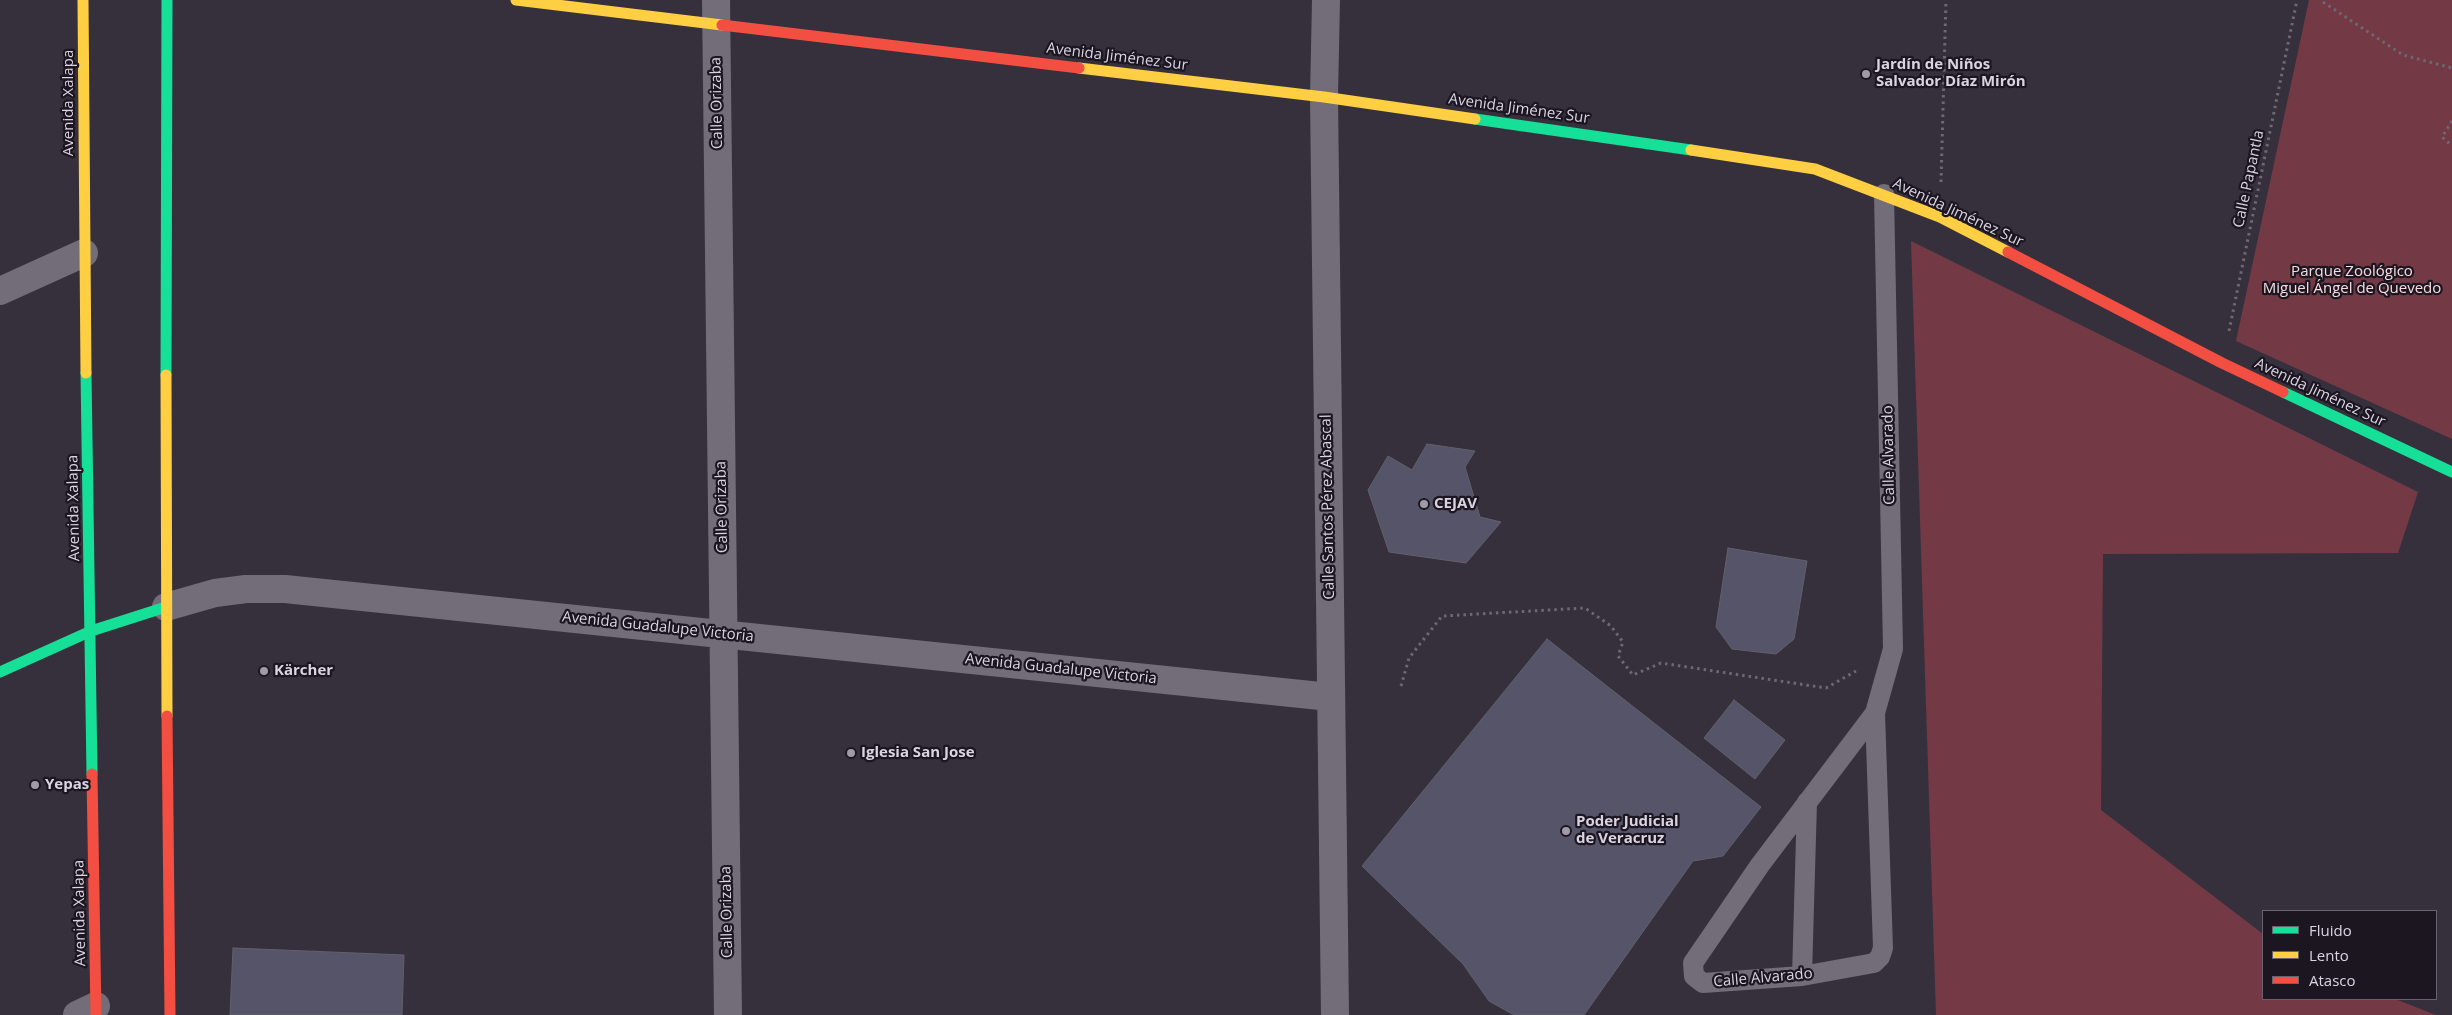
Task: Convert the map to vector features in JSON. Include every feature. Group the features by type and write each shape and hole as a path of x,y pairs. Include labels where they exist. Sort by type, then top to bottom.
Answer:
{"street":[{"name":"Avenida Xalapa","path":"83,0 84,253 91,631 90,1012"},
{"path":"166,0 166,607 170,1015"},
{"name":"Avenida Jiménez Sur","path":"516,0 716,12 1324,97 1751,158 1815,169 1940,217 2222,363 2452,472"},
{"name":"Calle Santos Pérez Abascal","path":"1326,0 1324,97 1334,1015"},
{"name":"Calle Orizaba","path":"716,12 728,1015"},
{"path":"0,291 84,253"},
{"name":"Avenida Guadalupe Victoria","path":"0,672 91,631 166,607 215,593 246,589 285,588 1330,697"}],"lane":[{"name":"Calle Alvarado","path":"1875,714 1807,802 1693,963 1694,976 1703,983 1802,976 1874,962 1880,957 1883,948 1875,714 1893,649 1884,194"},
{"path":"1802,976 1807,802"}],"path":[{"path":"1940,217 1946,0"},
{"name":"Calle Papantla","path":"2222,363 2297,0"},
{"path":"2323,2 2404,55 2452,68"},
{"path":"2452,121 2442,137 2452,146"},
{"path":"1402,686 1409,658 1442,616 1585,608 1611,626 1623,642 1618,656 1633,674 1661,663 1826,688 1893,649"}],"green space":[{"name":"Parque Zoológico Miguel Ángel de Quevedo","path":"2309,0 2452,0 2452,439 2236,341"},
{"path":"1911,241 2418,492 2398,553 2103,554 2101,810 2262,933 2262,1000 2398,1000 2436,1015 1936,1015"}],"building":[{"name":"CEJAV","path":"1427,444 1475,451 1465,467 1480,517 1501,522 1466,563 1389,552 1368,490 1388,456 1412,470"},
{"path":"1728,548 1807,561 1794,639 1776,654 1732,649 1716,627"},
{"name":"Poder Judicial de Veracruz","path":"1547,639 1761,807 1723,856 1693,861 1584,1015 1514,1015 1489,1001 1463,964 1362,866"},
{"path":"1734,700 1785,740 1755,779 1704,738"},
{"path":"233,948 404,955 402,1015 230,1015"}],"traffic: fast":[{"path":"166,375 167,0"},
{"path":"1475,119 1691,150"},
{"path":"86,373 92,774"},
{"path":"2283,392 2452,472"},
{"path":"0,672 91,631 166,607"}],"traffic: slow":[{"path":"83,0 86,373"},
{"path":"516,0 722,25"},
{"path":"1079,68 1324,97 1475,119"},
{"path":"1691,150 1815,169 1940,217 2008,252"},
{"path":"166,375 167,716"}],"traffic: jam":[{"path":"722,25 1079,68"},
{"path":"2008,252 2222,363 2283,392"},
{"path":"167,716 170,1015"},
{"path":"92,774 96,1015"}],"place":[{"name":"Jardín de Niños Salvador Díaz Mirón","path":"1866,74"},
{"name":"CEJAV","path":"1424,504"},
{"name":"Kärcher","path":"264,671"},
{"name":"Iglesia San Jose","path":"851,753"},
{"name":"Yepas","path":"35,785"},
{"name":"Poder Judicial de Veracruz","path":"1566,831"}]}
